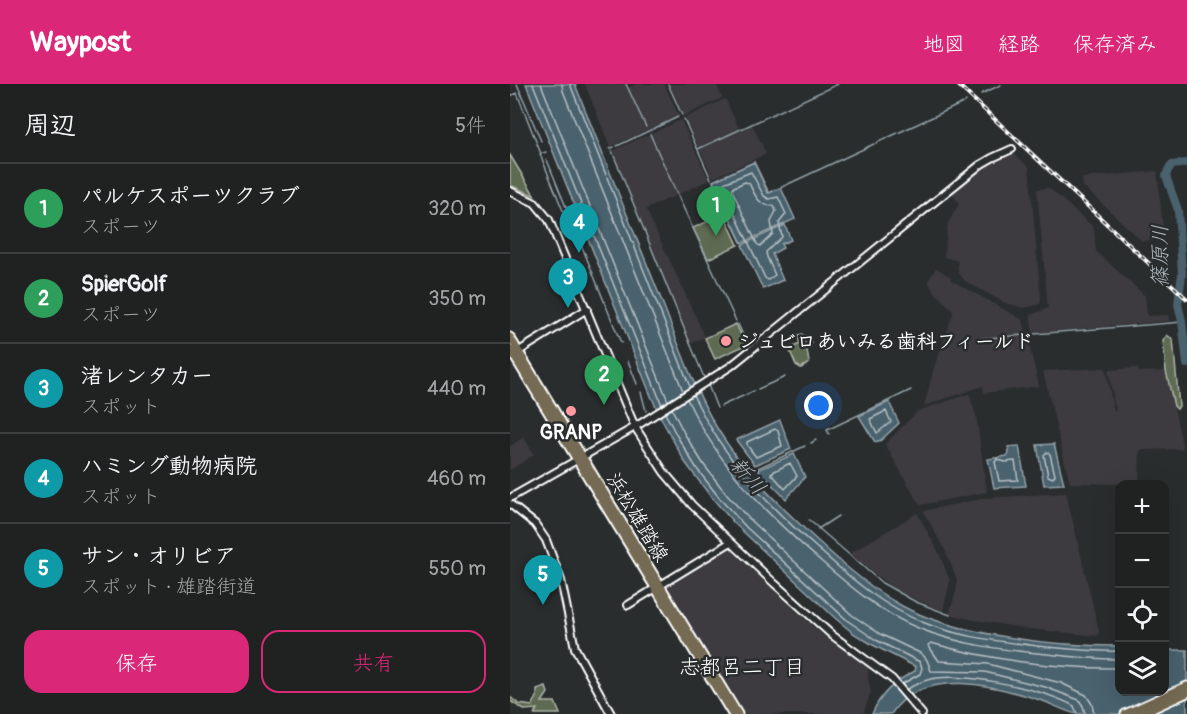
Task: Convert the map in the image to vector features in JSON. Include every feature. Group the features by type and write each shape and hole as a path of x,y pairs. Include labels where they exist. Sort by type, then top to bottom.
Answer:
{"main road":[{"name":"浜松雄踏線","path":"510,337 513,353 580,459 732,712"},
{"path":"1125,714 1187,686"},
{"path":"1141,714 1187,693"}],"street":[{"path":"510,498 655,415 749,353 984,163 1012,149"},
{"path":"510,191 530,200 549,220 635,427 655,461 677,489 820,626 892,679 922,714"},
{"path":"513,353 587,309"},
{"path":"510,504 536,526 546,540 561,580 575,648 611,714"},
{"path":"628,605 730,542"}],"shaded area":[{"path":"585,84 626,84 628,88 637,84 664,84 679,116 610,147"},
{"path":"669,84 716,84 722,98 684,116"},
{"path":"725,99 740,130 752,124 766,154 713,178 685,118"},
{"path":"681,120 709,180 646,209 705,337 690,344 612,151"},
{"path":"1013,153 1029,167 1041,300 1040,304 1024,308 1005,303 965,281 958,272 958,261 944,257 948,223 959,204 952,192 986,165"},
{"path":"1157,171 1164,239 1142,241 1083,186 1082,178"},
{"path":"1049,188 1092,226 1096,251 1145,296 1147,316 1168,315 1169,321 1033,333 1031,315 1048,308 1037,189"},
{"path":"936,268 951,277 951,280 1023,320 1039,386 984,393 983,386 924,406 934,368 953,314 928,281"},
{"path":"1105,368 1114,412 1116,411 1108,370 1137,368 1139,372 1166,371 1183,449 1140,450 1139,480 1115,480 1115,484 1070,483 1043,371"},
{"path":"969,394 976,415 987,492 920,505 885,444 918,411"},
{"path":"524,437 534,455 510,470 510,446"},
{"path":"1066,493 1099,631 1098,636 1030,629 949,614 957,580 945,550 923,511 986,498"},
{"path":"917,513 939,553 950,581 943,611 894,589 849,554"},
{"path":"729,548 817,630 868,667 871,692 863,714 744,714 667,587 668,583"}],"green space":[{"path":"510,155 535,196 510,185"},
{"path":"724,214 738,245 708,259 693,228"},
{"name":"ジュビロあいみる歯科フィールド","path":"736,324 746,345 715,359 705,338"},
{"path":"801,334 809,338 812,343 807,350 809,363 801,368 796,365 790,351 800,344 798,336"},
{"path":"1167,335 1173,340 1179,406 1177,409 1174,406 1166,371 1163,341"},
{"path":"546,687 548,693 542,702 555,702 560,714 534,714 537,709 524,710 510,701 510,697 519,704 532,706 537,697 537,690"}],"water":[{"name":"新川","path":"526,84 575,84 686,365 708,413 726,443 747,470 794,518 864,581 902,606 925,616 950,625 1008,637 1067,644 1115,646 1115,696 1169,696 1169,650 1187,650 1187,714 1077,714 1004,690 962,684 941,684 922,689 905,699 891,714 872,714 884,694 895,683 915,671 916,667 853,633 734,523 685,462 651,396"},
{"path":"754,162 768,193 781,188 795,219 742,243 713,181"},
{"path":"785,225 791,240 781,244 783,248 772,254 783,280 763,289 742,245"},
{"path":"889,402 899,423 881,440 875,442 859,416"},
{"path":"780,420 791,449 755,465 736,440"},
{"path":"1054,444 1064,484 1044,485 1037,445"},
{"path":"1019,446 1026,486 994,488 988,459 1007,456 1008,447"},
{"path":"794,454 805,477 786,499 758,470"}],"waterway":[{"path":"517,84 541,141"},
{"path":"626,84 646,127"},
{"path":"668,84 682,115"},
{"path":"698,149 838,84"},
{"path":"981,94 1001,85"},
{"path":"510,96 517,93 541,154"},
{"path":"876,143 963,103"},
{"path":"617,146 678,117"},
{"path":"684,119 711,179"},
{"path":"650,134 677,194"},
{"path":"713,181 754,162 769,193 874,144"},
{"path":"610,149 614,147"},
{"path":"612,151 705,380"},
{"path":"546,152 540,154 568,223 561,226"},
{"path":"547,160 621,343"},
{"name":"篠原川","path":"1187,163 1172,165 1166,176 1178,210 1182,274 1178,304 1187,364"},
{"path":"713,183 741,242"},
{"path":"678,196 736,321"},
{"path":"1034,334 1183,322"},
{"path":"738,324 749,348"},
{"path":"977,339 1023,335"},
{"path":"628,361 637,384"},
{"path":"758,389 785,377"},
{"path":"708,385 717,408"},
{"path":"829,434 827,430 911,390"},
{"path":"721,406 754,391"},
{"path":"641,392 646,411"},
{"path":"811,443 816,440"},
{"name":"新川","path":"756,469 805,446"},
{"path":"818,529 838,516"},
{"path":"809,520 882,583 916,602 950,615"}],"railway":[{"path":"957,84 1187,299"}],"place":[{"name":"パルケスポーツクラブ","path":"716,236"},
{"name":"ハミング動物病院","path":"579,253"},
{"name":"渚レンタカー","path":"568,308"},
{"name":"ジュビロあいみる歯科フィールド","path":"726,341"},
{"name":"SpierGolf","path":"604,405"},
{"name":"GRANP","path":"571,411"},
{"name":"サン・オリビア","path":"543,605"}],"district":[{"name":"志都呂二丁目","path":"742,667"}]}
